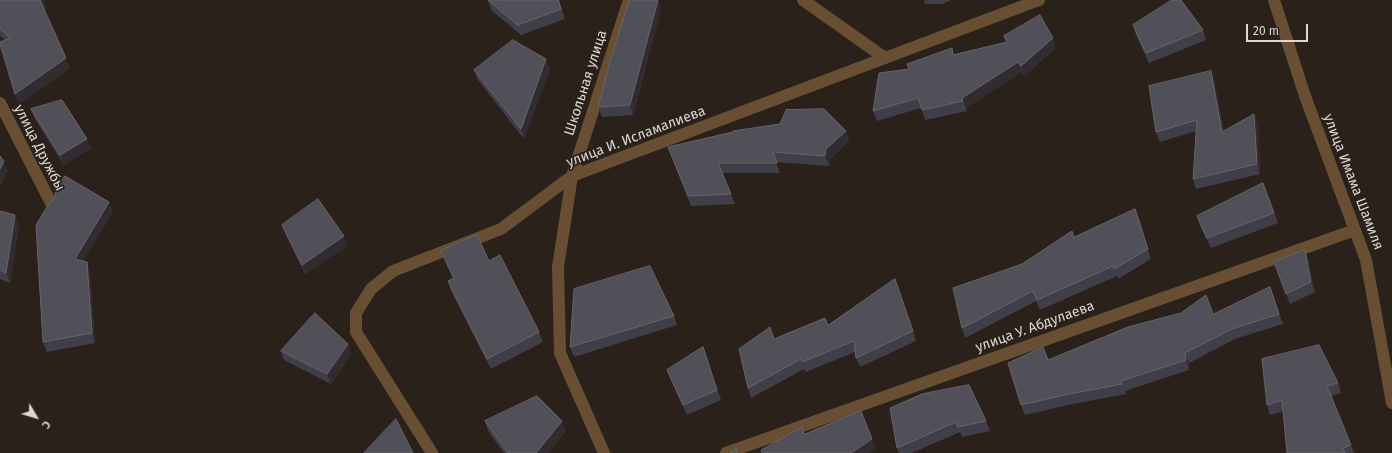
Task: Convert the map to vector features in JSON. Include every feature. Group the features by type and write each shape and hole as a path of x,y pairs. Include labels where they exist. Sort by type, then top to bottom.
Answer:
{"street":[{"name":"Школьная улица","path":"604,453 560,353 558,267 572,176 629,0"},
{"path":"803,0 885,58"},
{"name":"улица И. Исламалиева","path":"432,453 356,332 356,314 371,289 393,271 501,228 572,176 1039,0"},
{"name":"улица Имама Шамиля","path":"1274,0 1304,96 1366,260 1392,403"},
{"name":"улица Дружбы","path":"0,103 52,205"},
{"name":"улица У. Абдулаева","path":"726,453 1355,230"}],"building":[{"path":"0,0 40,0 66,58 15,94 0,44 0,42 10,38 0,29"},
{"path":"488,0 558,0 561,9 518,25"},
{"path":"630,0 658,0 630,105 598,107 611,58"},
{"path":"1172,0 1181,0 1203,30 1146,53 1133,25"},
{"path":"1040,15 1053,38 1021,66 1018,62 962,98 963,101 922,110 918,98 873,111 879,73 909,69 907,64 952,48 953,55 1007,42 1004,36"},
{"path":"513,40 546,59 521,129 474,70"},
{"path":"1211,71 1222,132 1254,114 1257,164 1193,179 1197,120 1156,132 1149,86"},
{"path":"62,100 87,139 60,155 31,109"},
{"path":"824,109 846,131 826,149 825,156 773,152 777,163 718,163 731,194 688,196 668,147 733,131 780,124 786,110"},
{"path":"0,156 4,161 0,169"},
{"path":"65,176 109,202 75,259 87,262 92,333 43,342 36,225 50,202 55,199 55,193"},
{"path":"1263,183 1274,213 1207,238 1197,216"},
{"path":"318,199 344,236 302,265 282,225"},
{"path":"1135,209 1148,249 1114,269 1113,266 1037,300 1033,291 962,328 953,288 1022,264 1072,231 1074,237"},
{"path":"0,211 15,215 6,273 0,270"},
{"path":"477,235 489,261 500,255 539,332 487,359 448,281 454,278 441,251"},
{"path":"1305,250 1311,282 1286,294 1274,262"},
{"path":"650,266 674,316 570,347 574,289"},
{"path":"895,279 913,331 856,358 854,341 802,362 801,359 748,388 739,349 770,327 774,339 825,318 828,325"},
{"path":"1270,287 1279,314 1232,329 1185,353 1186,360 1121,381 1122,384 1021,405 1008,363 1043,347 1048,360 1128,327 1181,313 1206,295 1213,314"},
{"path":"315,313 348,344 327,374 281,351"},
{"path":"1319,345 1338,383 1327,386 1351,445 1343,448 1345,453 1287,453 1282,400 1267,405 1262,359"},
{"path":"703,347 717,390 683,405 667,370"},
{"path":"969,385 986,421 958,427 956,422 897,448 890,408 922,394"},
{"path":"537,396 562,421 536,453 508,453 485,421"},
{"path":"861,411 872,439 851,453 762,453 761,450 802,427 804,434"},
{"path":"396,419 413,453 364,453"},
{"path":"736,449 737,453 730,453"}]}
